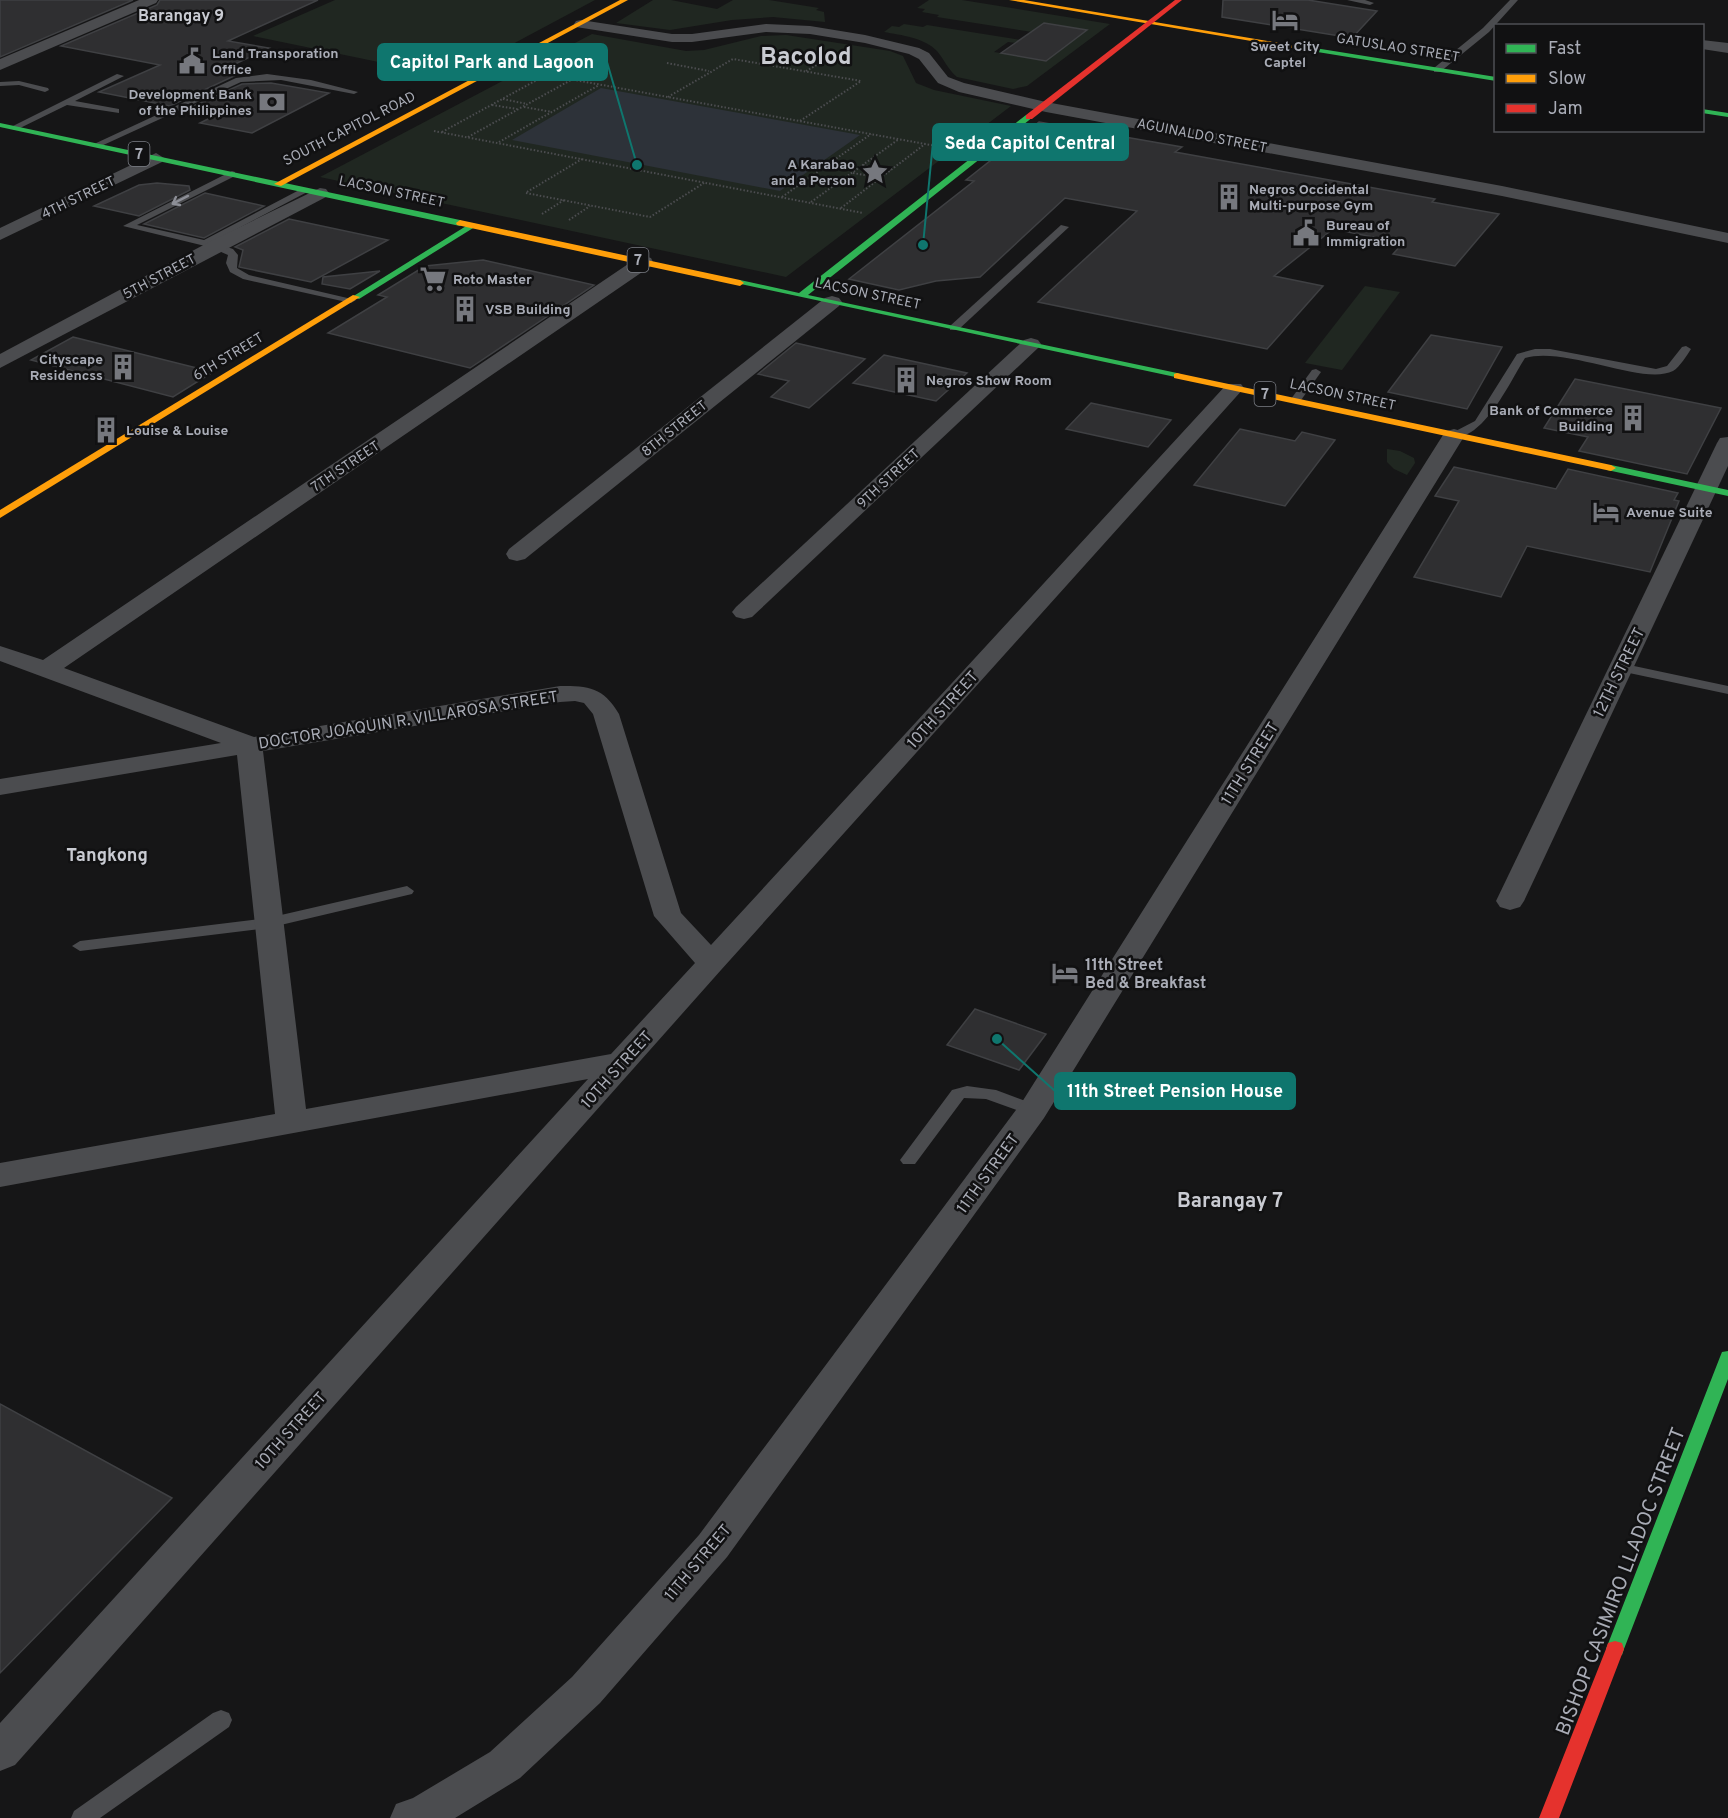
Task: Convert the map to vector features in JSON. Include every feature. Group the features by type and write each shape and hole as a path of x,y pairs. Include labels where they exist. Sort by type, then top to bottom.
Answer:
{"street":[{"path":"0,65 151,0"},
{"name":"SOUTH CAPITOL ROAD","path":"278,184 625,0"},
{"name":"GATUSLAO STREET","path":"1012,0 1494,79"},
{"path":"802,295 1153,23 1179,0"},
{"name":"AGUINALDO STREET","path":"581,24 672,38 692,38 766,28 835,33 884,42 924,56 943,80 959,87 1046,106 1502,191 1728,238"},
{"path":"1715,46 1728,32"},
{"path":"1704,111 1728,115"},
{"name":"LACSON STREET","path":"4,129 96,145 1717,491"},
{"name":"4TH STREET","path":"0,235 156,158"},
{"name":"5TH STREET","path":"0,362 313,191"},
{"name":"6TH STREET","path":"0,515 474,225"},
{"name":"7TH STREET","path":"45,670 644,262"},
{"name":"8TH STREET","path":"517,554 832,302"},
{"name":"9TH STREET","path":"744,612 1031,345"},
{"name":"10TH STREET","path":"0,1752 711,963 1234,388"},
{"name":"11TH STREET","path":"411,1818 424,1814 505,1765 586,1690 720,1536 1033,1110 1454,435"},
{"name":"12TH STREET","path":"1510,901 1620,668 1717,491 1728,443"},
{"path":"0,653 249,744 291,1123"},
{"name":"DOCTOR JOAQUIN R. VILLAROSA STREET","path":"0,786 560,694 586,694 600,701 606,714 668,916 711,963"},
{"path":"0,1175 621,1063"},
{"name":"BISHOP CASIMIRO LLADOC STREET","path":"1549,1818 1728,1358"}],"lane":[{"path":"1351,0 1370,3"},
{"path":"1437,70 1486,30 1514,0"},
{"path":"4,129 120,76"},
{"path":"96,145 251,76 273,77 354,92"},
{"path":"0,84 19,83 45,90"},
{"path":"65,102 116,111"},
{"path":"232,174 128,226 205,243 313,191"},
{"path":"954,328 1064,227"},
{"path":"215,246 230,251 233,255 231,263 233,270 246,277 351,300"},
{"path":"1454,435 1479,423 1521,357 1535,352 1550,352 1656,372 1671,368 1686,349"},
{"path":"1295,401 1316,372"},
{"path":"1620,668 1728,690"},
{"path":"80,946 268,923 407,891"},
{"path":"909,1160 958,1094 978,1091 1033,1110"},
{"path":"81,1818 221,1720"}],"path":[{"path":"668,97 733,58 861,81 800,121"},
{"path":"502,67 984,154"},
{"path":"442,132 547,75"},
{"path":"468,137 572,80"},
{"path":"498,143 600,85"},
{"path":"503,99 528,104"},
{"path":"491,105 518,110"},
{"path":"524,106 552,112"},
{"path":"394,123 899,220"},
{"path":"781,197 871,134"},
{"path":"810,203 899,139"},
{"path":"841,208 925,144"},
{"path":"583,159 526,193 650,217 705,182"},
{"path":"828,164 856,170"},
{"path":"863,165 891,170"},
{"path":"853,172 880,178"}],"shaded area":[{"path":"335,0 595,0 451,77 253,36"},
{"path":"653,0 671,0 717,9 733,0 769,0 819,8 816,10 824,12 825,22 773,17 732,20 670,30 616,23"},
{"path":"929,0 962,0 1110,24 1027,86 1013,89 957,77 937,51 926,43 884,32 892,26 899,27 904,24 923,27 927,25 1021,40 1016,43 1008,42 994,52 1046,60 1086,30 1044,23 1032,32 937,17 939,15 922,12 925,9 917,8"},
{"path":"592,34 686,51 704,50 761,36 786,35 890,51 903,56 916,83 934,90 1011,106 786,277 320,177"},
{"path":"601,88 860,135 780,191 512,140"},
{"path":"1365,286 1400,292 1342,370 1305,363"},
{"path":"1387,449 1400,451 1414,458 1415,463 1407,475 1394,469 1387,462"}],"building":[{"path":"0,0 133,0 0,57"},
{"path":"160,0 318,0 228,41 269,48 216,73 234,76 170,106 99,92 160,65 61,46 157,5"},
{"name":"Sweet City Captel","path":"1223,0 1308,0 1377,11 1352,38 1222,17"},
{"path":"1044,23 1087,30 1046,61 1001,53"},
{"path":"271,83 329,93 252,133 200,123 216,115 187,109 242,84"},
{"path":"1039,122 1182,147 1175,152 1435,199 1432,202 1499,214 1455,266 1393,254 1403,243 1333,229 1274,276 1323,286 1267,349 1038,302 1137,211 1065,198 980,277 936,281 899,290 849,279 974,181 966,180"},
{"path":"157,183 189,186 190,190 139,216 94,206 139,185"},
{"path":"205,193 264,206 204,238 144,224"},
{"path":"289,219 388,240 311,282 239,267 243,250 235,247"},
{"name":"VSB Building","path":"483,260 594,285 470,368 328,333 387,297 378,295 425,266"},
{"path":"380,271 350,289 322,284 323,277"},
{"path":"1431,335 1502,347 1467,409 1388,392"},
{"name":"Cityscape Residencss","path":"73,337 213,372 173,397 31,360"},
{"path":"796,343 865,359 809,408 771,397 789,381 758,374"},
{"name":"Negros Show Room","path":"884,355 967,373 936,401 853,383"},
{"name":"Bank of Commerce Building","path":"1575,379 1721,408 1687,474 1579,451 1588,437 1544,428"},
{"path":"1091,403 1171,420 1148,447 1066,429"},
{"path":"1240,429 1295,441 1302,432 1335,440 1285,506 1194,485"},
{"path":"1454,467 1556,489 1568,469 1678,493 1674,500 1679,501 1650,572 1527,546 1501,597 1414,577 1459,501 1435,496"},
{"path":"975,1009 1046,1034 1019,1070 947,1045"},
{"path":"0,1404 172,1498 0,1673"}],"traffic: fast":[{"path":"1299,47 1494,79"},
{"path":"1704,111 1728,115"},
{"path":"802,295 1029,117"},
{"path":"0,125 460,223"},
{"path":"356,297 474,225"},
{"path":"740,283 1177,376"},
{"path":"1611,468 1728,493"},
{"path":"1615,1649 1728,1357"}],"traffic: slow":[{"path":"278,184 625,0"},
{"path":"1012,0 1299,47"},
{"path":"460,223 740,283"},
{"path":"0,515 356,297"},
{"path":"1177,376 1611,468"}],"traffic: jam":[{"path":"1029,117 1179,0"},
{"path":"1549,1818 1615,1649"}],"place":[{"name":"Sweet City Captel","path":"1285,20"},
{"name":"Land Transporation Office","path":"192,61"},
{"name":"Development Bank of the Philippines","path":"272,102"},
{"name":"Capitol Park and Lagoon","path":"637,165"},
{"name":"A Karabao and a Person","path":"875,172"},
{"name":"Negros Occidental Multi-purpose Gym","path":"1229,197"},
{"name":"Bureau of Immigration","path":"1306,233"},
{"name":"Seda Capitol Central","path":"923,245"},
{"name":"Roto Master","path":"433,279"},
{"name":"VSB Building","path":"465,309"},
{"name":"Cityscape Residencss","path":"123,367"},
{"name":"Negros Show Room","path":"906,380"},
{"name":"Bank of Commerce Building","path":"1633,418"},
{"name":"Louise & Louise","path":"106,430"},
{"name":"Avenue Suite","path":"1606,512"},
{"name":"11th Street Bed & Breakfast","path":"1065,973"},
{"name":"11th Street Pension House","path":"997,1039"}],"district":[{"name":"Barangay 9","path":"181,15"},
{"name":"Bacolod","path":"806,56"},
{"name":"Tangkong","path":"107,855"},
{"name":"Barangay 7","path":"1230,1200"}]}
